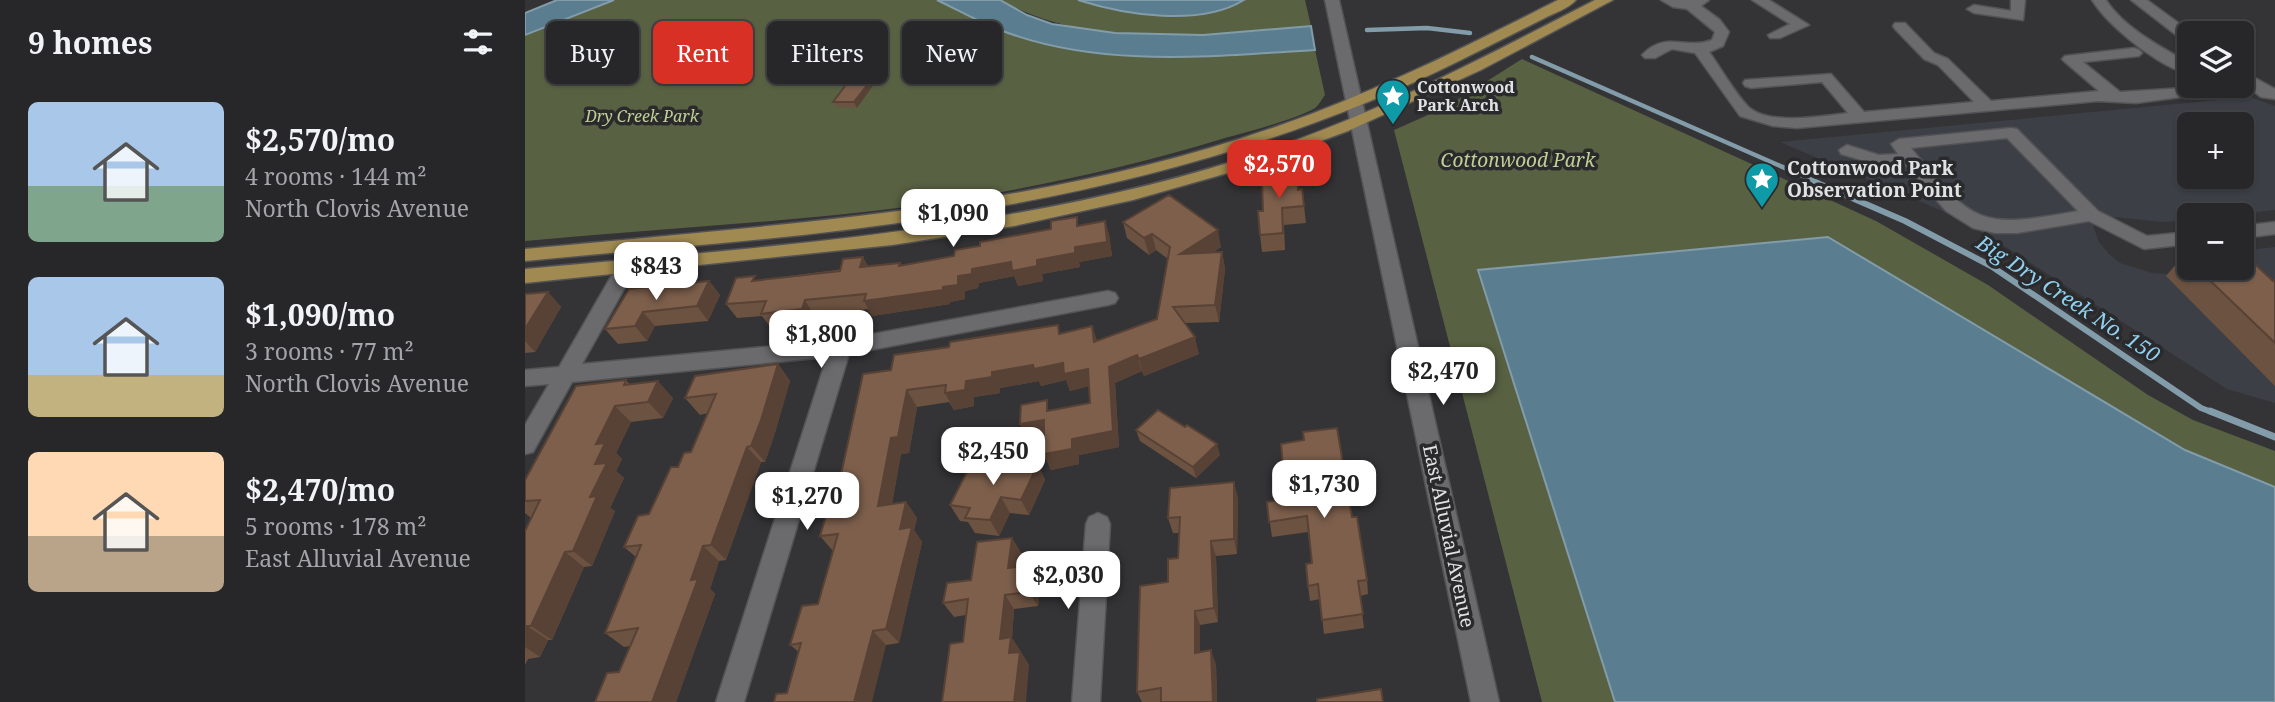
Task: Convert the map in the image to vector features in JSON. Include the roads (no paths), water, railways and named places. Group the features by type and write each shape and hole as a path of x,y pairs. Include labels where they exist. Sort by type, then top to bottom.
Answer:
{"main road":[{"path":"525,276 818,247 1017,219 1125,195 1251,160 1357,112 1569,0"},
{"path":"525,254 898,218 1016,199 1120,177 1357,112 1467,71 1606,0"},
{"path":"627,266 655,253 824,235 898,218"}],"street":[{"name":"East Alluvial Avenue","path":"1332,0 1485,702"},
{"path":"1650,55 1670,44 1700,50 1718,43 1722,32 1694,2 1668,0"},
{"path":"1759,0 1802,25 1775,35"},
{"path":"1974,9 2018,17 2018,0"},
{"path":"2099,0 2108,13 2153,49 2177,62"},
{"path":"2138,0 2177,29"},
{"path":"1900,26 1929,56 1943,62 1987,106"},
{"path":"1700,50 1746,113 1773,121 1797,123 2098,96 2136,98 2177,93"},
{"path":"2116,97 2070,59 2134,53"},
{"path":"1751,83 1826,76 1860,117"},
{"path":"2254,83 2271,94"},
{"path":"2092,215 2003,227 1982,224 1950,205 1899,144 2011,133 2092,215 2144,243 2177,239"},
{"path":"1847,150 1878,160 1911,158"},
{"path":"2254,231 2275,228"},
{"path":"525,445 627,266"},
{"path":"525,378 840,348 1108,298"},
{"path":"730,702 840,348"},
{"path":"1086,702 1098,523"}],"water":[{"path":"557,0 614,0 561,21 546,21 546,27 525,35 525,13"},
{"path":"937,0 1000,0 1027,15 1052,24 1115,33 1203,35 1311,26 1315,50 1196,57 1116,55 1038,42 1002,31 1002,21 976,20"},
{"path":"1078,0 1244,0 1206,13 1162,16 1118,10"},
{"path":"1828,237 2185,450 2275,487 2275,702 1615,702 1478,270"}],"waterway":[{"name":"Big Dry Creek No. 150","path":"1367,30 1427,28 1470,33"},
{"name":"Big Dry Creek No. 150","path":"1532,57 1819,183"},
{"name":"Big Dry Creek No. 150","path":"1815,182 1905,221 1991,266 2201,408 2214,413"},
{"name":"Big Dry Creek No. 150","path":"2210,411 2275,437"}],"place":[{"name":"Cottonwood Park Arch","path":"1393,126"},
{"name":"Cottonwood Park Observation Point","path":"1762,209"}],"park label":[{"name":"Dry Creek Park","path":"642,116"},
{"name":"Cottonwood Park","path":"1518,160"}]}
